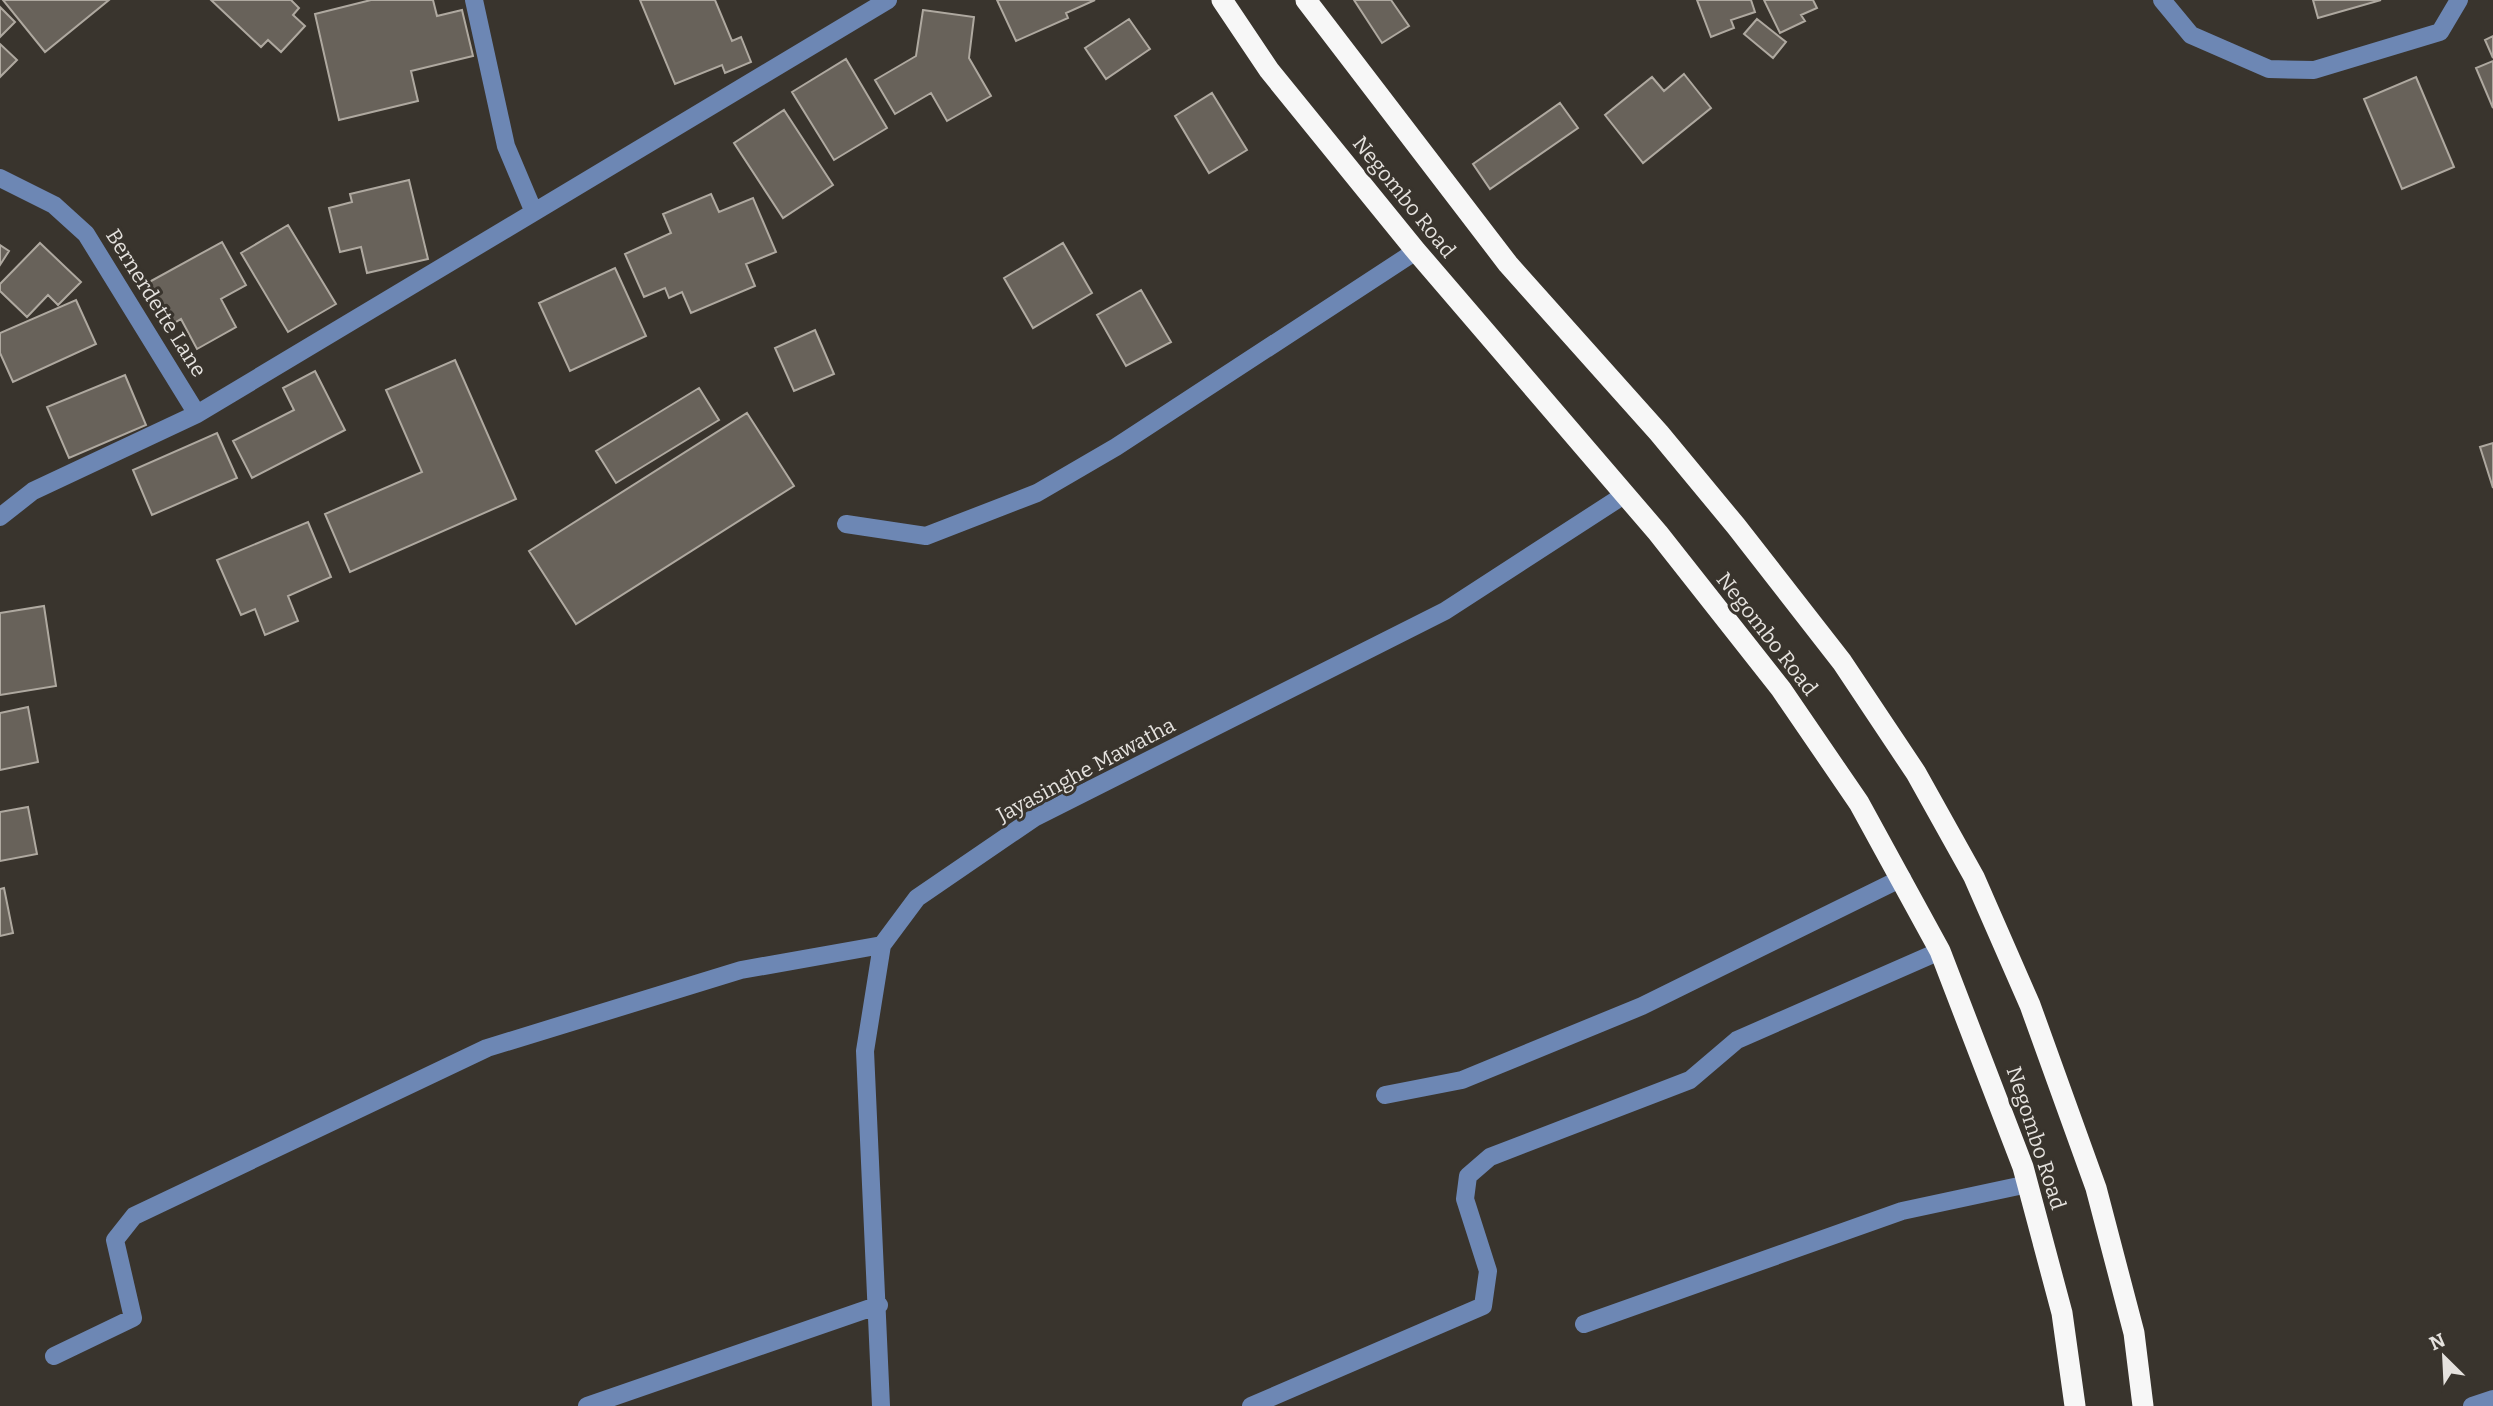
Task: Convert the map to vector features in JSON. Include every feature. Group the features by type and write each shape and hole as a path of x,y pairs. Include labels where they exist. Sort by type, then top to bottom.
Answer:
{"highway":[{"name":"Negombo Road","path":"1222,0 1269,71 1416,251 1624,495 1781,689 1859,803 1940,951 1983,1057 2028,1184 2062,1312 2075,1406"},
{"name":"Negombo Road","path":"1306,0 1508,264 1659,433 1736,526 1842,663 1916,773 1973,877 2030,1005 2096,1188 2134,1333 2143,1406"}],"street":[{"path":"474,0 506,146 533,210"},
{"path":"0,517 33,491 197,414 533,210 888,0"},
{"path":"2162,0 2191,35 2269,69 2314,70 2440,32 2459,0"},
{"name":"Bernerdette Lane","path":"0,178 54,205 86,234 197,414"},
{"path":"846,524 926,536 1037,493 1116,447 1416,251"},
{"name":"Jayasinghe Mawatha","path":"881,1406 879,1305 865,1051 882,945 917,898 1034,818 1445,611 1624,495"},
{"path":"1385,1096 1462,1080 1642,1006 1902,878"},
{"path":"54,1356 133,1318 115,1240 134,1216 487,1048 741,970 882,945"},
{"path":"1251,1406 1483,1306 1488,1271 1465,1199 1468,1176 1490,1157 1690,1080 1737,1040 1940,951"},
{"path":"1584,1324 1902,1210 2028,1184"},
{"path":"587,1406 879,1305"},
{"path":"2472,1406 2493,1399"}],"building":[{"path":"3,0 109,0 45,52"},
{"path":"211,0 291,0 299,8 293,15 305,26 281,52 268,40 261,47"},
{"path":"371,0 433,0 437,16 462,10 473,56 411,71 418,101 339,120 315,14"},
{"path":"640,0 715,0 732,41 741,37 751,62 725,73 722,65 675,84"},
{"path":"997,0 1095,0 1066,13 1068,18 1016,41"},
{"path":"1354,0 1391,0 1409,26 1382,43"},
{"path":"1697,0 1751,0 1755,12 1731,20 1734,28 1711,37"},
{"path":"1764,0 1813,0 1817,8 1801,15 1805,21 1780,33"},
{"path":"2313,0 2381,0 2318,18"},
{"path":"0,7 15,22 0,37"},
{"path":"923,10 974,17 969,58 991,96 947,121 931,93 895,114 875,80 916,56"},
{"path":"1129,19 1150,49 1106,79 1085,48"},
{"path":"1757,19 1786,42 1773,58 1744,34"},
{"path":"2493,36 2493,58 2485,40"},
{"path":"0,44 17,60 0,77"},
{"path":"846,59 887,128 834,160 792,92"},
{"path":"2493,61 2493,108 2476,68"},
{"path":"1684,74 1711,108 1643,163 1605,115 1652,77 1664,91"},
{"path":"2416,77 2454,167 2402,189 2364,99"},
{"path":"1212,93 1247,150 1209,173 1175,116"},
{"path":"1560,103 1578,128 1490,189 1473,164"},
{"path":"784,110 833,185 783,218 734,143"},
{"path":"409,180 428,259 367,273 361,247 340,252 329,208 352,202 350,194"},
{"path":"711,194 719,212 753,198 776,252 746,264 755,286 691,313 682,292 669,298 665,288 644,297 625,254 671,233 663,214"},
{"path":"288,225 336,304 288,332 241,253"},
{"path":"222,242 246,285 221,299 236,327 197,349 181,319 166,328 142,286"},
{"path":"40,243 81,282 58,305 48,295 27,317 0,291 0,284"},
{"path":"1063,243 1092,293 1033,328 1004,278"},
{"path":"0,245 9,251 0,265"},
{"path":"615,268 646,336 570,371 539,303"},
{"path":"1141,290 1171,342 1126,366 1097,315"},
{"path":"76,300 96,344 13,382 0,353 0,333"},
{"path":"815,330 834,374 794,391 775,348"},
{"path":"455,360 516,499 350,572 325,514 422,472 386,390"},
{"path":"315,371 345,430 252,478 233,441 294,410 283,388"},
{"path":"125,375 146,425 69,458 47,407"},
{"path":"699,388 719,420 616,483 596,451"},
{"path":"747,413 794,486 576,624 529,551"},
{"path":"217,433 237,478 152,515 133,470"},
{"path":"2493,443 2493,488 2480,447"},
{"path":"308,522 331,577 288,596 298,621 265,635 255,609 241,615 217,560"},
{"path":"44,606 56,686 0,695 0,613"},
{"path":"28,707 38,762 0,770 0,713"},
{"path":"28,807 37,854 0,861 0,812"},
{"path":"4,888 13,933 0,936 0,889"}]}
